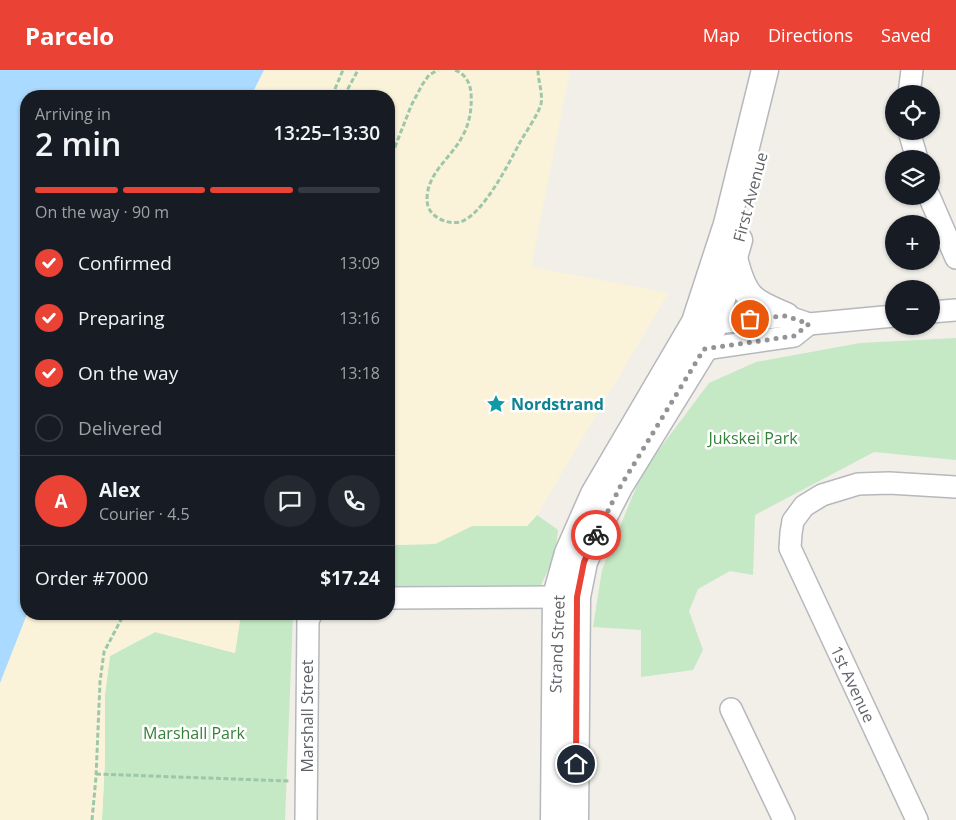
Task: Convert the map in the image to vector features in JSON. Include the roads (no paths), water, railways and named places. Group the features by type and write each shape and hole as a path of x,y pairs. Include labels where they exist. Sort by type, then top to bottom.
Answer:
{"street":[{"name":"First Avenue","path":"705,322 765,70"},
{"name":"First Avenue","path":"705,322 734,258 783,70"},
{"path":"910,85 912,70"},
{"path":"933,205 956,258"},
{"path":"734,258 738,274 750,296 766,307 797,320"},
{"path":"940,311 956,310"},
{"path":"705,322 885,316"},
{"path":"693,347 794,336 797,320"},
{"name":"Strand Street","path":"554,820 568,553 594,494 693,347 705,322"},
{"name":"1st Avenue","path":"917,820 790,548 791,533 794,521 804,506 822,495 858,484 889,483 956,488"},
{"path":"395,598 566,597"},
{"name":"Strand Street","path":"566,597 575,820"},
{"name":"Marshall Street","path":"306,820 308,620"},
{"path":"731,709 784,820"}],"water":[{"path":"0,70 264,70 254,90 20,90 20,620 25,620 0,683"}],"place":[{"name":"Nordstrand","path":"496,404"}],"park label":[{"name":"Jukskei Park","path":"753,438"},
{"name":"Marshall Park","path":"194,733"}]}
